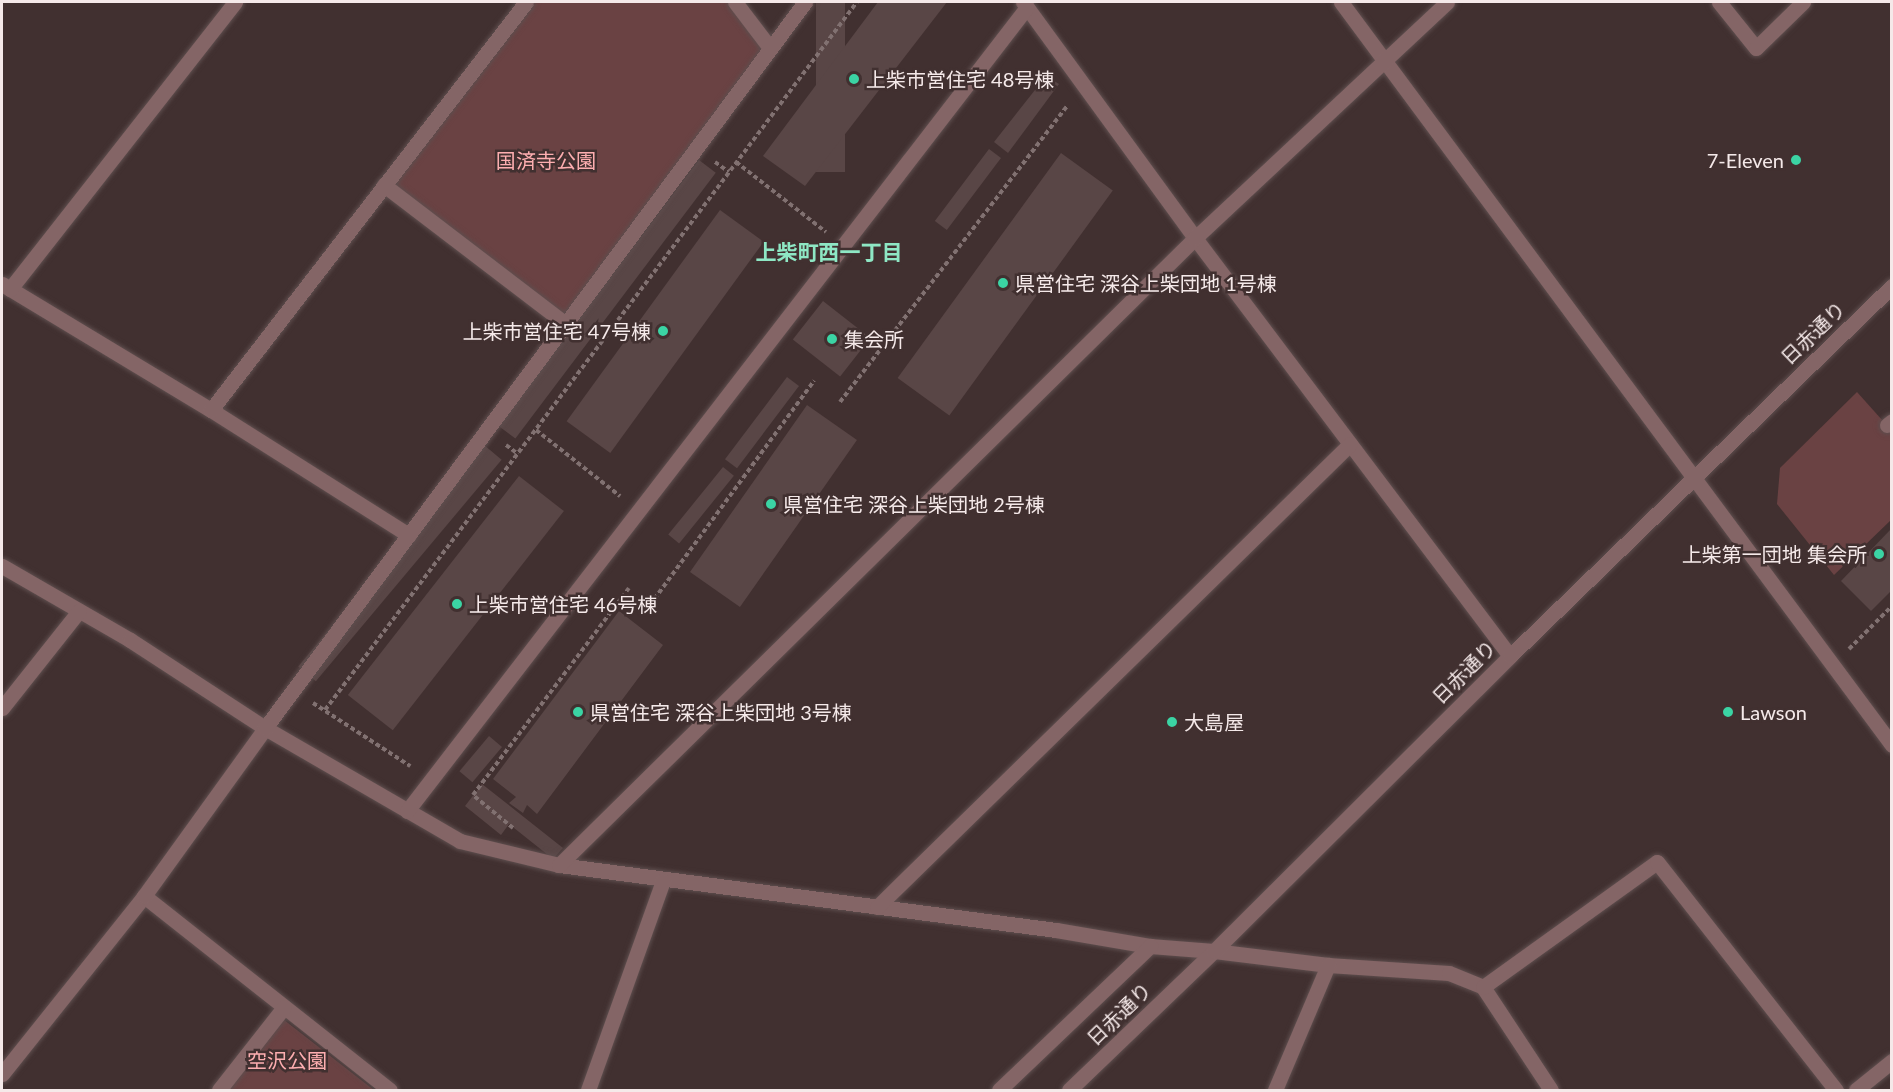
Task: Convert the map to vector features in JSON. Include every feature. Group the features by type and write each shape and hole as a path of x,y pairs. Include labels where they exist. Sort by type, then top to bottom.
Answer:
{"street":[{"path":"235,2 6,287 211,410 409,535"},
{"path":"211,410 526,2"},
{"path":"735,2 770,48"},
{"path":"2,1074 144,896 265,728 805,2"},
{"path":"1341,2 1892,746"},
{"path":"559,866 1195,238 1447,2"},
{"path":"1719,2 1756,48 1803,2"},
{"path":"407,811 843,245 1025,4 1195,238 1510,656"},
{"path":"384,185 566,324"},
{"name":"日赤通り","path":"1069,1090 1214,951 1510,656 1892,286"},
{"path":"877,907 1350,444"},
{"path":"2,566 79,611 265,728 460,841 559,866 1056,930 1150,946 1328,964 1449,973 1483,987 1551,1090"},
{"path":"2,708 79,611"},
{"path":"1483,987 1657,862 1836,1090"},
{"path":"588,1090 663,881"},
{"path":"144,896 390,1090"},
{"path":"999,1090 1150,946"},
{"path":"1275,1090 1328,964"},
{"path":"219,1090 284,1007"},
{"path":"1856,1090 1892,1061"}],"path":[{"path":"431,780 325,711 857,2"},
{"path":"840,402 1084,86"},
{"path":"736,162 843,245"},
{"path":"650,605 814,381"},
{"path":"536,430 638,510"},
{"path":"518,831 473,795 629,588"},
{"path":"1832,667 1892,606"}],"green space":[{"name":"国済寺公園","path":"526,2 735,2 770,48 566,324 384,185"},
{"path":"1857,392 1891,430 1891,520 1834,575 1777,504 1780,468"},
{"name":"空沢公園","path":"279,1016 374,1090 224,1090"}],"building":[{"path":"816,2 845,2 845,172 816,172"},
{"name":"上柴市営住宅 48号棟","path":"878,2 947,2 805,186 763,156"},
{"path":"1046,76 1059,84 1008,153 994,142"},
{"path":"989,149 1001,158 947,230 935,221"},
{"name":"県営住宅 深谷上柴団地 1号棟","path":"1061,153 1113,191 949,416 898,378"},
{"path":"699,160 716,173 515,439 499,426"},
{"name":"上柴市営住宅 47号棟","path":"720,210 764,242 610,453 567,421"},
{"name":"集会所","path":"823,301 870,338 840,377 793,340"},
{"path":"787,377 799,386 737,468 725,459"},
{"name":"県営住宅 深谷上柴団地 2号棟","path":"807,405 857,440 740,607 690,572"},
{"path":"484,445 502,460 316,681 298,666"},
{"path":"723,467 734,476 679,543 668,535"},
{"name":"上柴市営住宅 46号棟","path":"519,476 564,511 393,730 348,695"},
{"name":"上柴第一団地 集会所","path":"1892,528 1892,590 1871,611 1841,581"},
{"name":"県営住宅 深谷上柴団地 3号棟","path":"619,611 663,645 537,814 527,805 523,813 509,803 516,797 493,779"},
{"path":"489,736 502,747 472,782 459,771"},
{"path":"482,784 563,848 553,859 509,824 501,835 465,806"}],"place":[{"name":"上柴市営住宅 48号棟","path":"854,79"},
{"name":"7-Eleven","path":"1796,160"},
{"name":"県営住宅 深谷上柴団地 1号棟","path":"1003,283"},
{"name":"上柴市営住宅 47号棟","path":"663,331"},
{"name":"集会所","path":"832,339"},
{"name":"県営住宅 深谷上柴団地 2号棟","path":"771,504"},
{"name":"上柴第一団地 集会所","path":"1879,554"},
{"name":"上柴市営住宅 46号棟","path":"457,604"},
{"name":"県営住宅 深谷上柴団地 3号棟","path":"578,712"},
{"name":"Lawson","path":"1728,712"},
{"name":"大島屋","path":"1172,722"}],"district":[{"name":"上柴町西一丁目","path":"829,252"}]}
